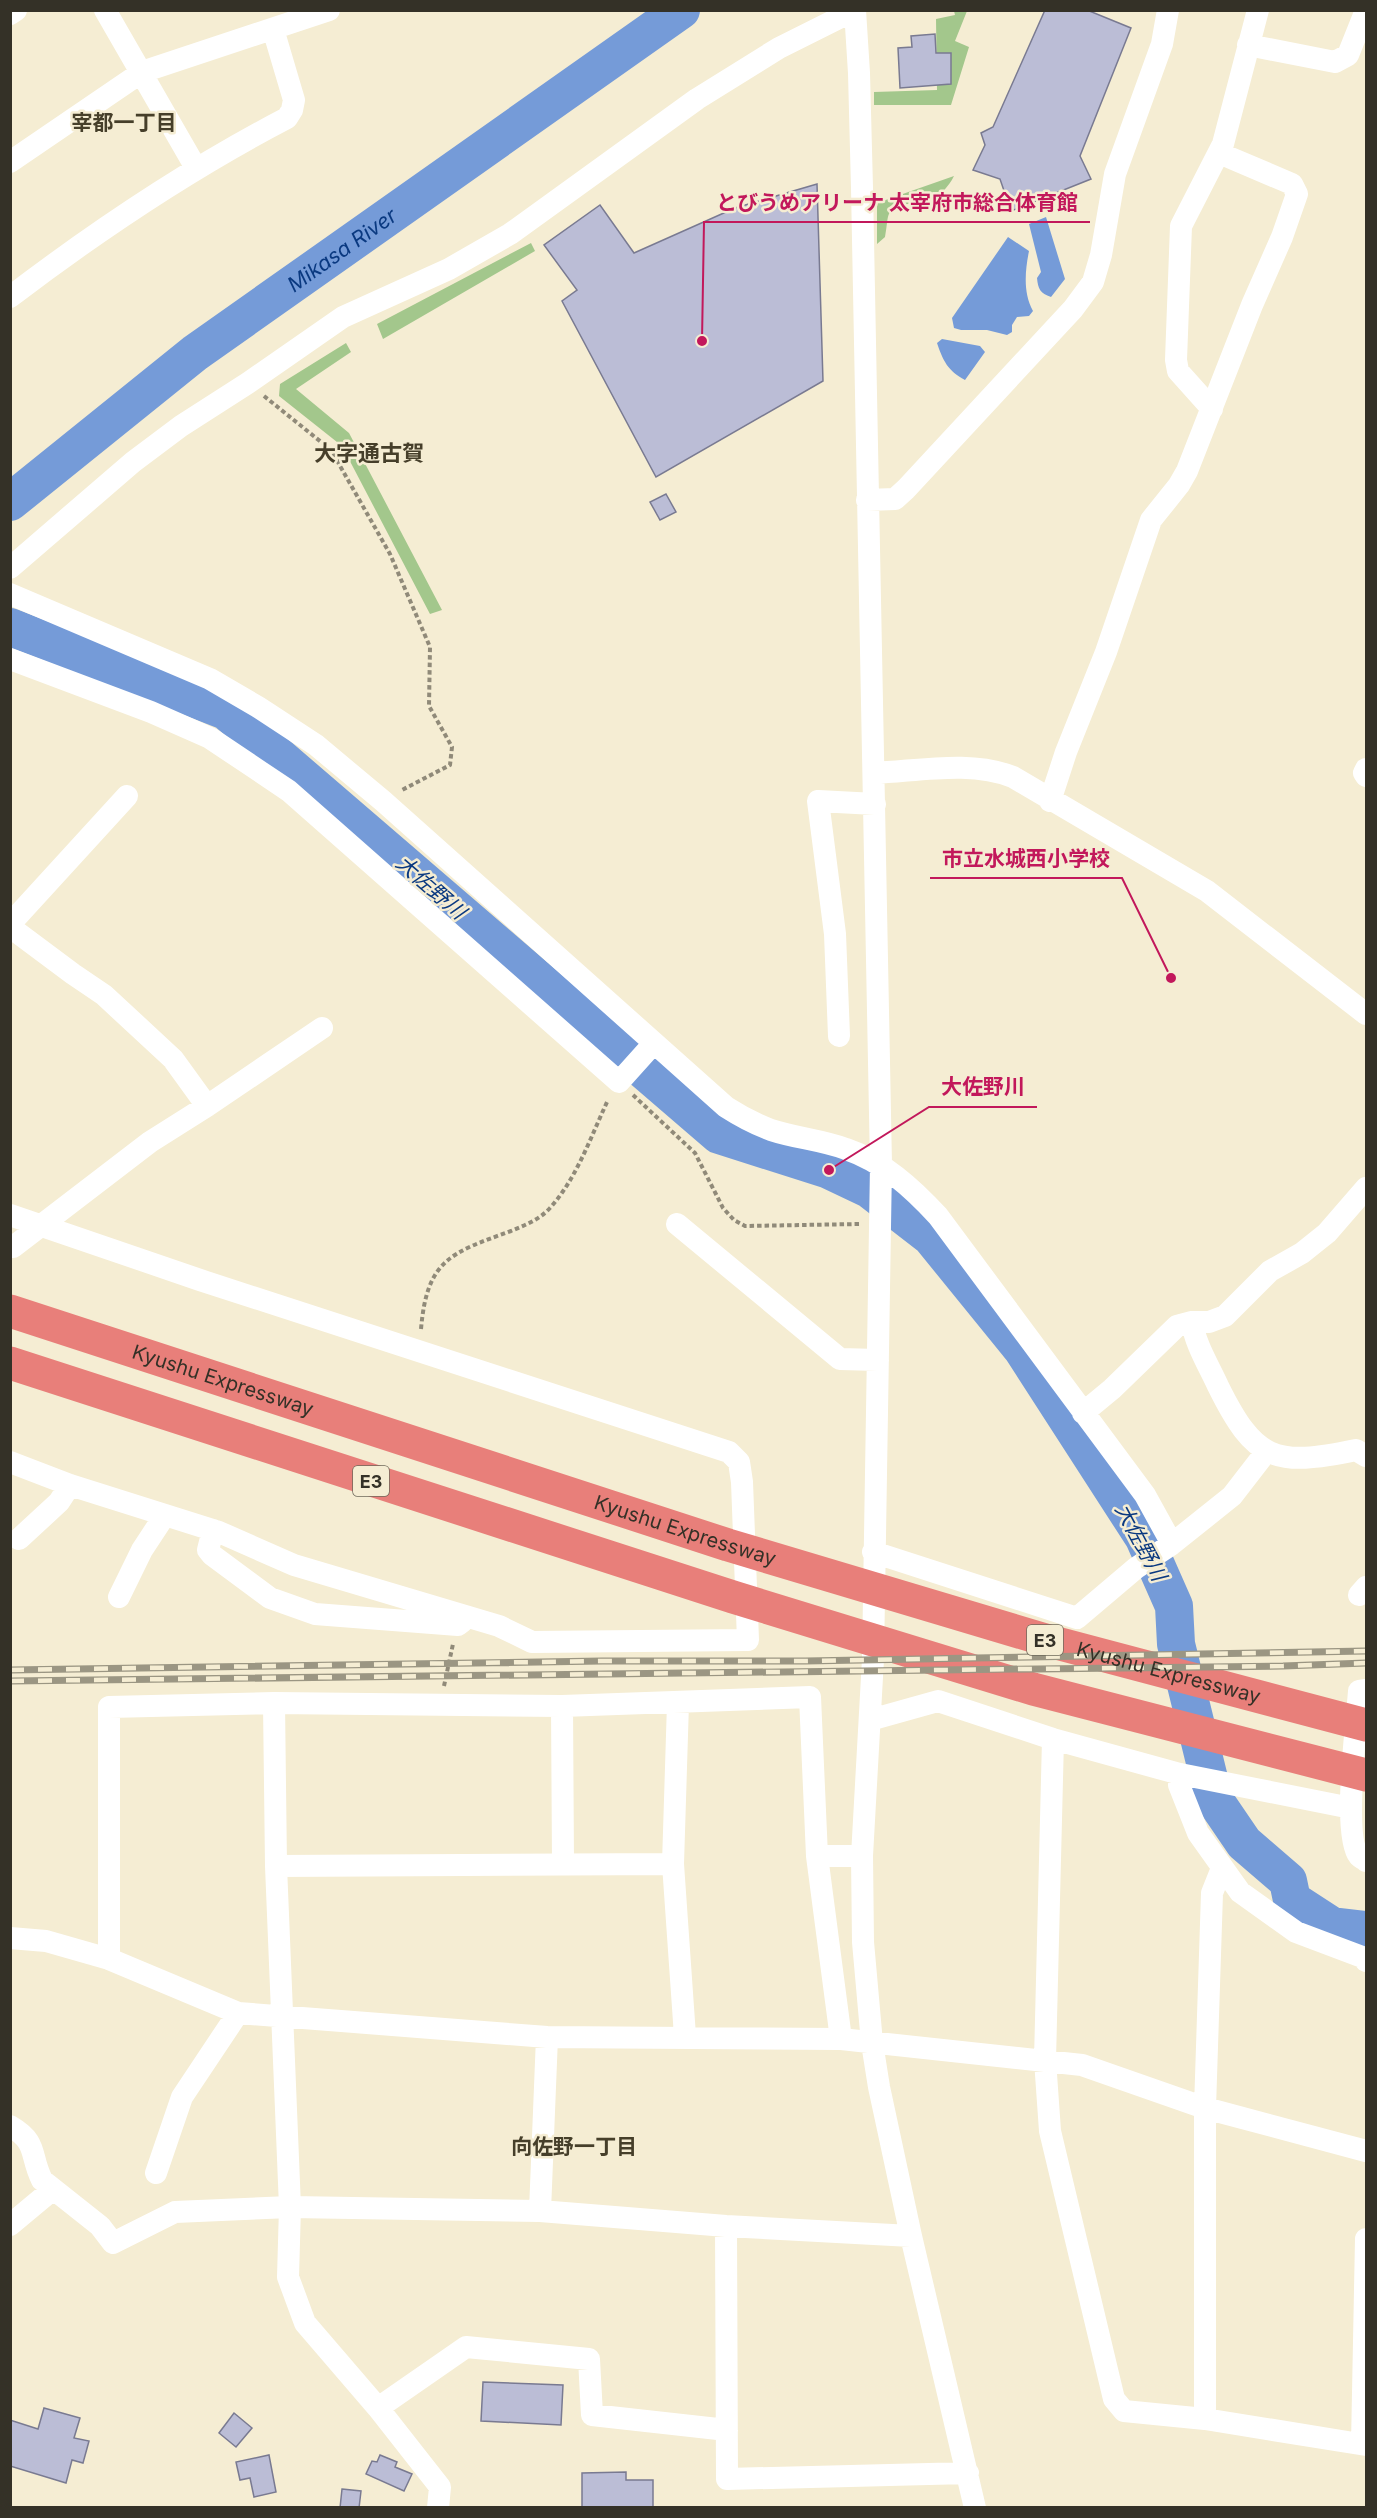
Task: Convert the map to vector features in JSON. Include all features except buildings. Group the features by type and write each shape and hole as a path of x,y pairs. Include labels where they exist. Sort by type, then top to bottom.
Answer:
{"highway":[{"name":"Kyushu Expressway","path":"10,1311 728,1545 1049,1641 1366,1725"},
{"name":"E3","path":"10,1363 733,1597 1033,1689 1365,1775"}],"street":[{"path":"10,14 16,10"},
{"path":"105,10 196,168"},
{"path":"10,162 142,72 329,10"},
{"path":"10,567 133,462 181,426 343,317 449,269 510,234 697,99 779,48 855,10 860,108 881,1165 877,1463 870,1720 862,1856 863,1942 872,2043 911,2236 975,2508"},
{"path":"867,500 895,499 906,489 1073,309 1093,282 1101,255 1115,174 1162,44 1168,10"},
{"path":"1212,409 1178,371 1176,360 1181,226 1193,199 1219,153 1258,10"},
{"path":"1248,45 1335,62 1348,55 1366,10"},
{"path":"10,297 70,251 196,168 287,118 294,100 273,29"},
{"path":"1050,801 1066,752 1106,652 1151,520 1179,485 1187,471 1252,305 1282,237 1297,194 1292,184 1219,153"},
{"path":"10,594 210,679 316,745 383,801 726,1107 743,1118 772,1130 848,1150 881,1165 914,1190 938,1216 1145,1495 1172,1544"},
{"path":"10,659 151,712 210,738 289,791 619,1082 654,1043"},
{"path":"874,773 977,768 996,770 1013,777 1050,801 1208,891 1366,1014"},
{"path":"1366,769 1364,773 1366,776"},
{"path":"127,796 10,925 104,995 173,1059 207,1106"},
{"path":"839,1036 835,934 818,801 874,804"},
{"path":"13,1247 150,1142 322,1028"},
{"path":"1083,1413 1112,1389 1177,1326 1192,1322 1209,1322 1225,1316 1270,1271 1302,1253 1327,1233 1366,1188"},
{"path":"10,1215 200,1280 729,1452 739,1462 742,1482 748,1640 532,1642 499,1626 463,1621 315,1614 291,1608 270,1598 212,1556 208,1550 213,1530"},
{"path":"677,1224 840,1359 878,1360"},
{"path":"1192,1322 1209,1366 1244,1432 1266,1452 1292,1459 1318,1458 1356,1450 1366,1456"},
{"path":"873,1552 1077,1618 1136,1568 1172,1544 1232,1496 1266,1452"},
{"path":"10,1462 70,1485 213,1530 294,1565 463,1621"},
{"path":"19,1539 59,1503 70,1485"},
{"path":"119,1597 142,1550 165,1515"},
{"path":"1366,1690 1359,1690 1350,1808 1353,1837 1358,1855 1366,1861"},
{"path":"109,1959 109,1707 274,1703 562,1706 810,1697 817,1856 841,2039"},
{"path":"870,1720 938,1701 1053,1739 1180,1774 1350,1808"},
{"path":"274,1703 276,1866 290,2206 288,2277 305,2323 378,2408 440,2487 438,2508"},
{"path":"678,1703 673,1864 685,2036"},
{"path":"562,1706 562,1863"},
{"path":"1053,1739 1045,2061 1050,2131 1114,2399 1124,2411 1205,2419 1364,2444 1366,2239"},
{"path":"1180,1774 1179,1785 1198,1833 1239,1892 1296,1932 1365,1958 1366,1961"},
{"path":"817,1856 862,1856"},
{"path":"276,1866 673,1864"},
{"path":"1205,2419 1205,2108 1212,1893 1222,1868"},
{"path":"10,1938 46,1941 109,1959 238,2013 547,2037 685,2036 841,2039 1082,2065 1205,2108 1366,2151"},
{"path":"156,2173 182,2097 238,2013"},
{"path":"540,2211 547,2037"},
{"path":"10,2126 27,2138 34,2152 42,2180 100,2226 112,2243 175,2212 290,2206 540,2211 726,2226 911,2236"},
{"path":"10,2225 52,2190"},
{"path":"726,2226 727,2479 968,2473"},
{"path":"378,2408 466,2347 589,2359 592,2415 727,2430"}],"path":[{"path":"248,383 331,450 390,554 430,647 429,706 452,747 450,765 383,801"},
{"path":"426,1353 421,1332 423,1300 430,1282 444,1262 473,1245 532,1223 549,1209 574,1174 613,1088 619,1082 695,1153 723,1208 734,1220 746,1226 879,1223"},
{"path":"442,1705 445,1676 463,1621"}],"green space":[{"path":"954,11 967,11 955,41 969,47 951,105 874,105 874,92 937,90 936,19 955,15"},
{"path":"954,176 935,206 924,209 911,203 892,210 889,213 885,237 877,244 877,203"},
{"path":"531,243 535,251 383,339 377,324"},
{"path":"346,343 351,352 296,389 349,433 442,610 430,614 342,446 279,396 280,384"}],"water":[{"path":"1046,217 1065,279 1051,297 1042,292 1038,285 1037,278 1041,272 1029,224"},
{"path":"1008,237 1029,251 1026,282 1033,311 1029,316 1017,317 1012,325 1012,332 1007,335 987,330 954,328 952,318"},
{"path":"942,339 980,346 985,352 965,380 954,373 944,360 937,343"}],"waterway":[{"name":"Mikasa River","path":"10,502 195,353 681,10"},
{"name":"大佐野川","path":"10,627 226,711 719,1135 829,1170 869,1189 931,1237 1022,1349 1144,1538 1174,1606 1176,1644 1214,1799 1244,1843 1288,1881 1292,1900 1332,1926 1366,1930"}],"railway":[{"path":"10,1670 602,1661 805,1661 1366,1651"},
{"path":"10,1681 1283,1666 1366,1663"}],"place":[{"name":"とびうめアリーナ 太宰府市総合体育館","path":"702,341"},
{"name":"市立水城西小学校","path":"1171,978"},
{"name":"大佐野川","path":"829,1170"}],"district":[{"name":"宰都一丁目","path":"124,122"},
{"name":"大字通古賀","path":"369,453"},
{"name":"向佐野一丁目","path":"574,2146"}]}
